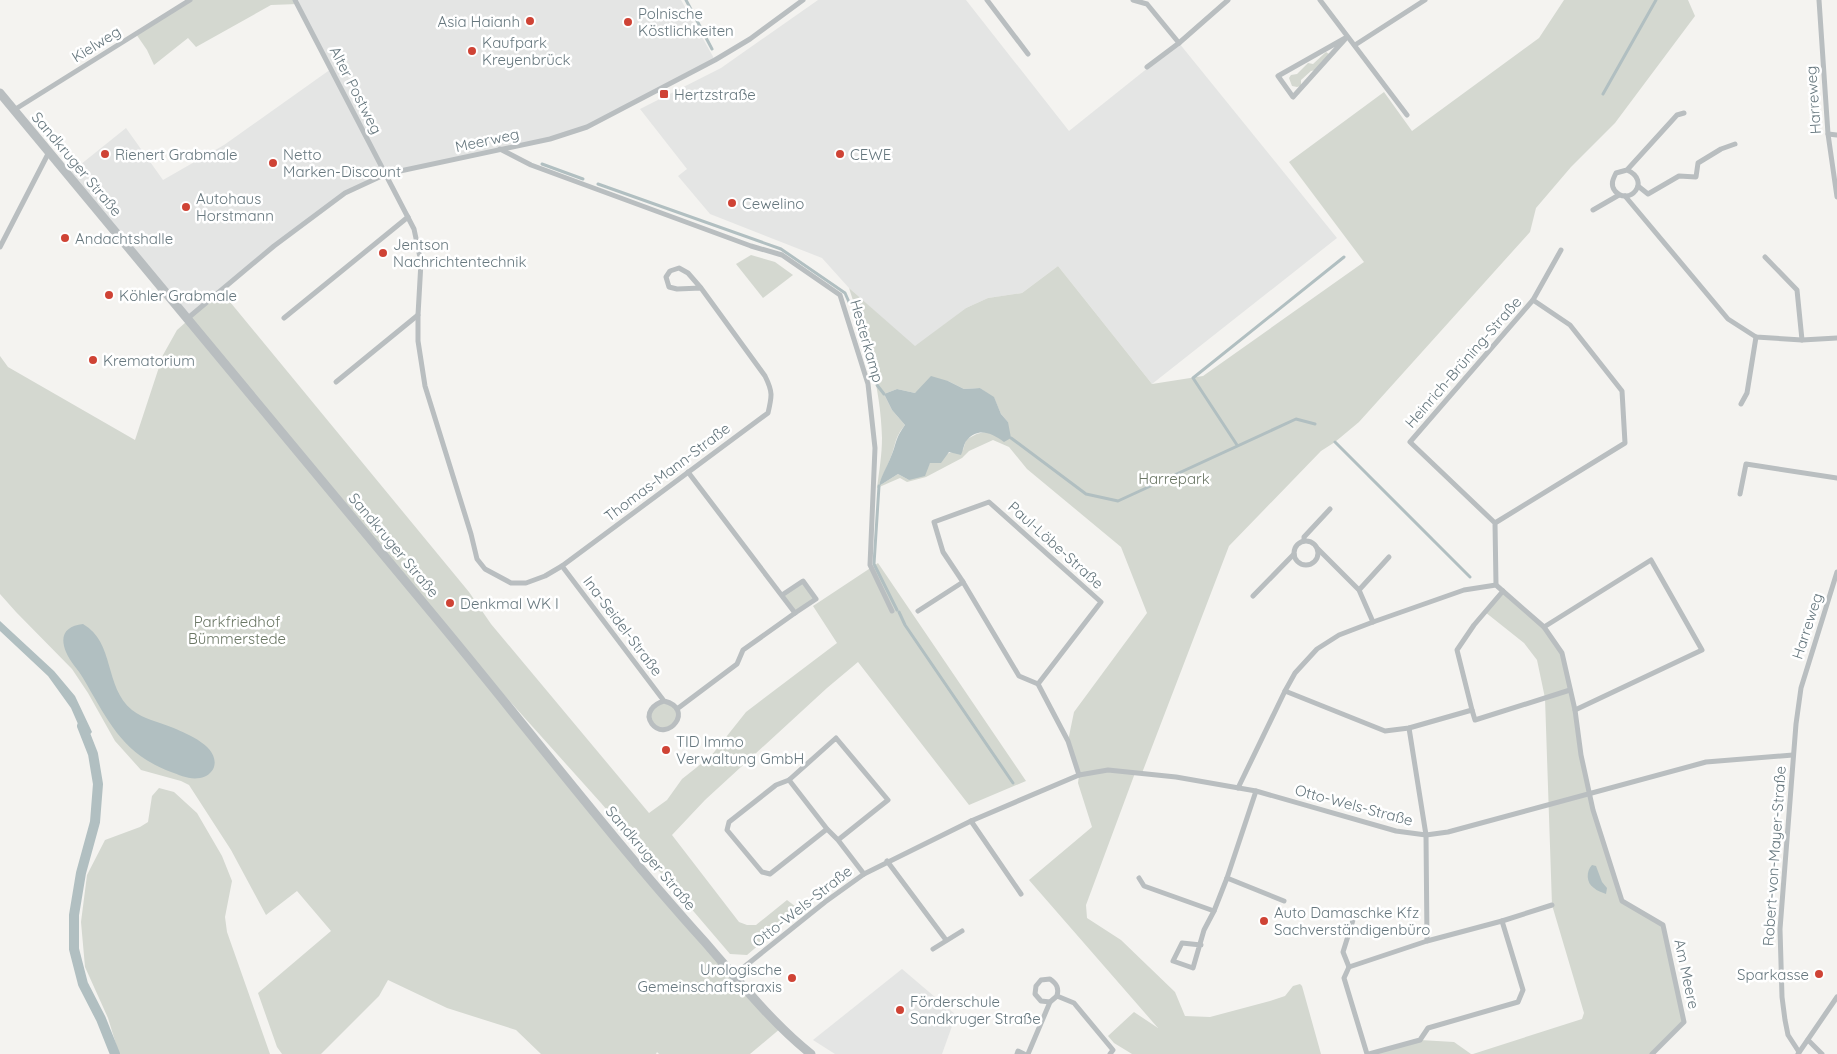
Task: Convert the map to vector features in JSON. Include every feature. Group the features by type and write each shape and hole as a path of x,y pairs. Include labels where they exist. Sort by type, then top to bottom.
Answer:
{"street":[{"name":"Kielweg","path":"14,110 190,0"},
{"name":"Alter Postweg","path":"295,0 414,229 421,262 418,341 425,386 471,534"},
{"name":"Meerweg","path":"188,318 274,246 345,193 386,174 550,139 588,127 715,60 750,39 803,0"},
{"path":"986,0 1028,54"},
{"path":"1132,0 1147,4 1179,43"},
{"path":"1147,68 1228,0"},
{"path":"1320,0 1407,115"},
{"path":"1355,45 1425,0"},
{"name":"Harreweg","path":"1819,0 1828,134 1837,197"},
{"path":"1347,37 1317,70 1293,97 1278,76 1347,37"},
{"name":"Sandkruger Straße","path":"0,93 450,634 520,723 642,870 781,1028 811,1054"},
{"path":"1684,113 1677,115 1627,170 1616,173 1612,181 1613,189 1622,196 1728,319 1756,337 1802,340 1837,338"},
{"path":"1828,134 1837,135"},
{"path":"1638,186 1648,194 1679,176 1696,177 1698,163 1721,149 1735,144"},
{"name":"Hesterkamp","path":"500,149 531,165 751,246 782,255 840,295 868,384 875,448 870,565 892,611"},
{"path":"0,247 50,152"},
{"path":"1593,210 1622,196 1631,195 1636,191 1638,179 1634,173 1627,170"},
{"path":"284,318 408,217"},
{"name":"Heinrich-Brüning-Straße","path":"1533,300 1570,325 1622,391 1625,443 1494,523 1410,442 1533,300 1561,250"},
{"path":"1765,257 1797,290 1802,340"},
{"name":"Thomas-Mann-Straße","path":"471,534 477,559 486,569 511,584 526,583 545,576 562,566 768,413 772,397 770,386 765,376 701,288 688,273 679,268 670,271 666,277 669,287 677,290 701,288"},
{"path":"336,382 418,315"},
{"path":"1741,404 1747,393 1756,337"},
{"path":"1740,494 1746,464 1837,478"},
{"path":"688,472 795,613"},
{"name":"Paul-Löbe-Straße","path":"989,502 1101,602 1038,684 1019,676 943,552 934,522 989,502"},
{"path":"1254,596 1294,554 1297,544 1304,540 1330,509"},
{"path":"1494,523 1496,585 1544,627 1562,653 1589,794"},
{"path":"1304,540 1311,542 1359,590 1373,622"},
{"path":"1294,554 1300,564 1308,565 1312,564 1318,557 1318,549"},
{"path":"1359,590 1390,557"},
{"path":"1544,627 1651,560 1702,650 1574,710"},
{"name":"Ina-Seidel-Straße","path":"562,566 664,701 671,702 677,709"},
{"name":"Harreweg","path":"1801,688 1837,572"},
{"path":"664,701 655,704 650,710 649,715 652,723 657,728 663,730 671,728 677,722 677,709 737,664 743,650 816,599 802,581 782,595"},
{"path":"918,611 963,582"},
{"path":"1238,788 1295,672 1317,649 1339,635 1373,622 1464,590 1496,585"},
{"path":"1503,591 1474,625 1457,650 1475,720 1570,690"},
{"path":"1038,684 1068,741 1079,775"},
{"name":"Robert-von-Mayer-Straße","path":"1798,1053 1788,1035 1782,997 1780,929 1793,755 1801,688"},
{"path":"1285,690 1385,731 1409,728 1472,710"},
{"path":"1409,728 1426,835 1427,941"},
{"path":"827,829 770,874 762,872 727,830 729,822 776,785 789,780 836,738 888,800 838,840"},
{"name":"Otto-Wels-Straße","path":"734,975 825,902 864,874 971,821 1079,775 1108,770 1176,777 1256,791 1396,831 1426,835 1448,832 1706,762 1793,755"},
{"path":"789,780 864,874"},
{"path":"1201,945 1182,943 1173,961 1193,968 1201,945 1204,930 1227,878 1256,791"},
{"name":"Am Meere","path":"1589,794 1622,901 1664,925 1684,1022 1652,1054"},
{"path":"971,821 1021,894"},
{"path":"887,861 946,940"},
{"path":"1139,878 1144,886 1214,911"},
{"path":"1227,878 1284,901"},
{"path":"1349,967 1427,941 1552,906"},
{"path":"1353,920 1344,952 1349,967 1344,978 1368,1054 1420,1040 1428,1028 1518,1002 1523,990 1502,921"},
{"path":"933,949 962,931"},
{"path":"1017,1054 1018,1051 1026,1054 1050,1002 1057,996 1058,989 1056,984 1050,979 1041,980 1036,986 1036,994 1041,1001 1050,1002"},
{"path":"1057,996 1074,1003 1113,1050 1110,1054"},
{"path":"1798,1053 1837,997"},
{"path":"1808,1040 1822,1054"}],"shaded area":[{"path":"295,0 681,0 715,60 569,134 386,174 345,193 320,210 188,318 70,173 126,128 163,180 224,145 331,69"},
{"path":"818,0 966,0 1069,131 1179,43 1337,238 1152,384 1058,266 1022,293 988,298 966,308 915,347 849,288 822,258 710,214 678,176 687,169 640,109 721,68"},
{"path":"931,376 948,381 964,389 980,388 994,397 1001,414 1008,422 1011,438 1004,442 990,434 976,434 966,441 961,455 949,452 941,463 930,463 925,476 909,480 898,474 879,486 897,438 905,425 892,410 884,394 897,389 915,393"},
{"path":"0,621 54,671 75,696 92,732 85,740 71,708 48,676 0,631"},
{"path":"83,624 93,632 100,642 117,689 123,700 141,716 171,727 200,741 212,753 214,767 212,771 196,778 185,777 171,772 140,755 118,734 100,708 64,646 64,636 68,629"},
{"path":"1592,865 1596,866 1602,882 1607,888 1606,894 1595,889 1589,883 1588,874"},
{"name":"Förderschule Sandkruger Straße","path":"902,969 956,1015 942,1054 835,1054 813,1040"}],"green space":[{"path":"190,0 295,0 298,4 271,5 196,47 188,38 154,65 136,34"},
{"name":"Harrepark","path":"1564,0 1688,0 1695,16 1615,123 1571,167 1536,208 1530,232 1359,422 1321,451 1229,546 1142,773 1135,773 1086,905 1087,918 1121,940 1175,992 1185,1016 1210,1017 1270,1001 1285,996 1293,986 1300,984 1321,1054 1132,1054 1114,1043 1108,1036 1134,1012 1158,1028 1029,880 1092,827 1078,783 1079,775 1068,741 1074,712 1147,613 1121,547 1027,469 1009,447 993,440 969,451 962,458 926,477 907,482 900,478 877,488 882,438 879,400 866,343 849,288 915,346 966,308 988,298 1022,293 1058,266 1152,384 1203,376 1364,262 1289,162 1384,92 1412,131 1539,38","holes":["948,381 964,389 980,388 994,398 1001,414 1008,422 1004,441 989,433 976,434 966,440 963,450 940,457 909,480 898,474 879,486 897,438 905,425 892,410 884,394 897,389 915,393"]},
{"path":"1326,52 1329,54 1316,70 1311,71 1301,80 1301,86 1292,86 1289,78 1291,75 1297,74 1308,63 1313,64"},
{"path":"751,255 775,262 793,275 763,298 736,264"},
{"name":"Parkfriedhof Bümmerstede","path":"221,291 469,592 491,624 649,813 667,800 682,779 711,756 746,712 837,643 813,606 878,563 1026,781 969,805 858,662 705,800 672,835 739,922 747,925 756,925 787,900 800,910 747,955 730,954 601,803 461,647 509,709 781,1028 750,1054 659,1054 657,1052 656,1054 541,1054 516,1030 447,1008 388,980 379,996 321,1054 282,1054 277,1047 258,993 331,931 297,891 266,915 231,850 189,785 141,770 115,741 72,669 0,594 0,356 8,367 135,440 163,355 177,330"},
{"path":"803,581 816,599 795,613 782,595"},
{"path":"1503,591 1544,627 1562,653 1589,794 1622,901 1663,925 1684,1022 1652,1054 1473,1054 1582,1019 1584,1013 1552,905 1545,698 1537,660 1524,643 1485,612"},
{"path":"664,701 677,709 677,722 663,730 651,723 650,710"},
{"path":"159,788 174,792 197,813 222,856 232,881 225,917 227,932 270,1054 119,1054 108,1018 85,967 81,922 87,875 105,840 140,827 148,822 152,796"},
{"path":"1420,1040 1454,1042 1471,1054 1369,1054"}],"waterway":[{"path":"686,0 712,49"},
{"path":"1603,94 1656,0"},
{"path":"542,164 583,179"},
{"path":"598,184 781,249 845,293 849,302"},
{"path":"1237,445 1193,378 1344,257"},
{"path":"864,347 875,378"},
{"path":"877,385 884,394"},
{"path":"1011,438 1086,494 1118,501 1296,419 1315,424"},
{"path":"1335,442 1470,577"},
{"path":"879,486 874,564 897,610"},
{"path":"899,612 905,625 1013,783"},
{"path":"82,726 93,754 98,784 95,822 81,873 74,915 74,949 83,984 101,1019 115,1054"}],"place":[{"name":"Asia Haianh","path":"530,21"},
{"name":"Polnische Köstlichkeiten","path":"628,22"},
{"name":"Kaufpark Kreyenbrück","path":"472,51"},
{"name":"Hertzstraße","path":"664,94"},
{"name":"Rienert Grabmale","path":"105,154"},
{"name":"CEWE","path":"840,154"},
{"name":"Netto Marken-Discount","path":"273,163"},
{"name":"Cewelino","path":"732,203"},
{"name":"Autohaus Horstmann","path":"186,207"},
{"name":"Andachtshalle","path":"65,238"},
{"name":"Jentson Nachrichtentechnik","path":"383,253"},
{"name":"Köhler Grabmale","path":"109,295"},
{"name":"Krematorium","path":"93,360"},
{"name":"Denkmal WK I","path":"450,603"},
{"name":"TID Immo Verwaltung GmbH","path":"666,750"},
{"name":"Auto Damaschke Kfz Sachverständigenbüro","path":"1264,921"},
{"name":"Sparkasse","path":"1819,974"},
{"name":"Urologische Gemeinschaftspraxis","path":"792,978"},
{"name":"Förderschule Sandkruger Straße","path":"900,1010"}]}
